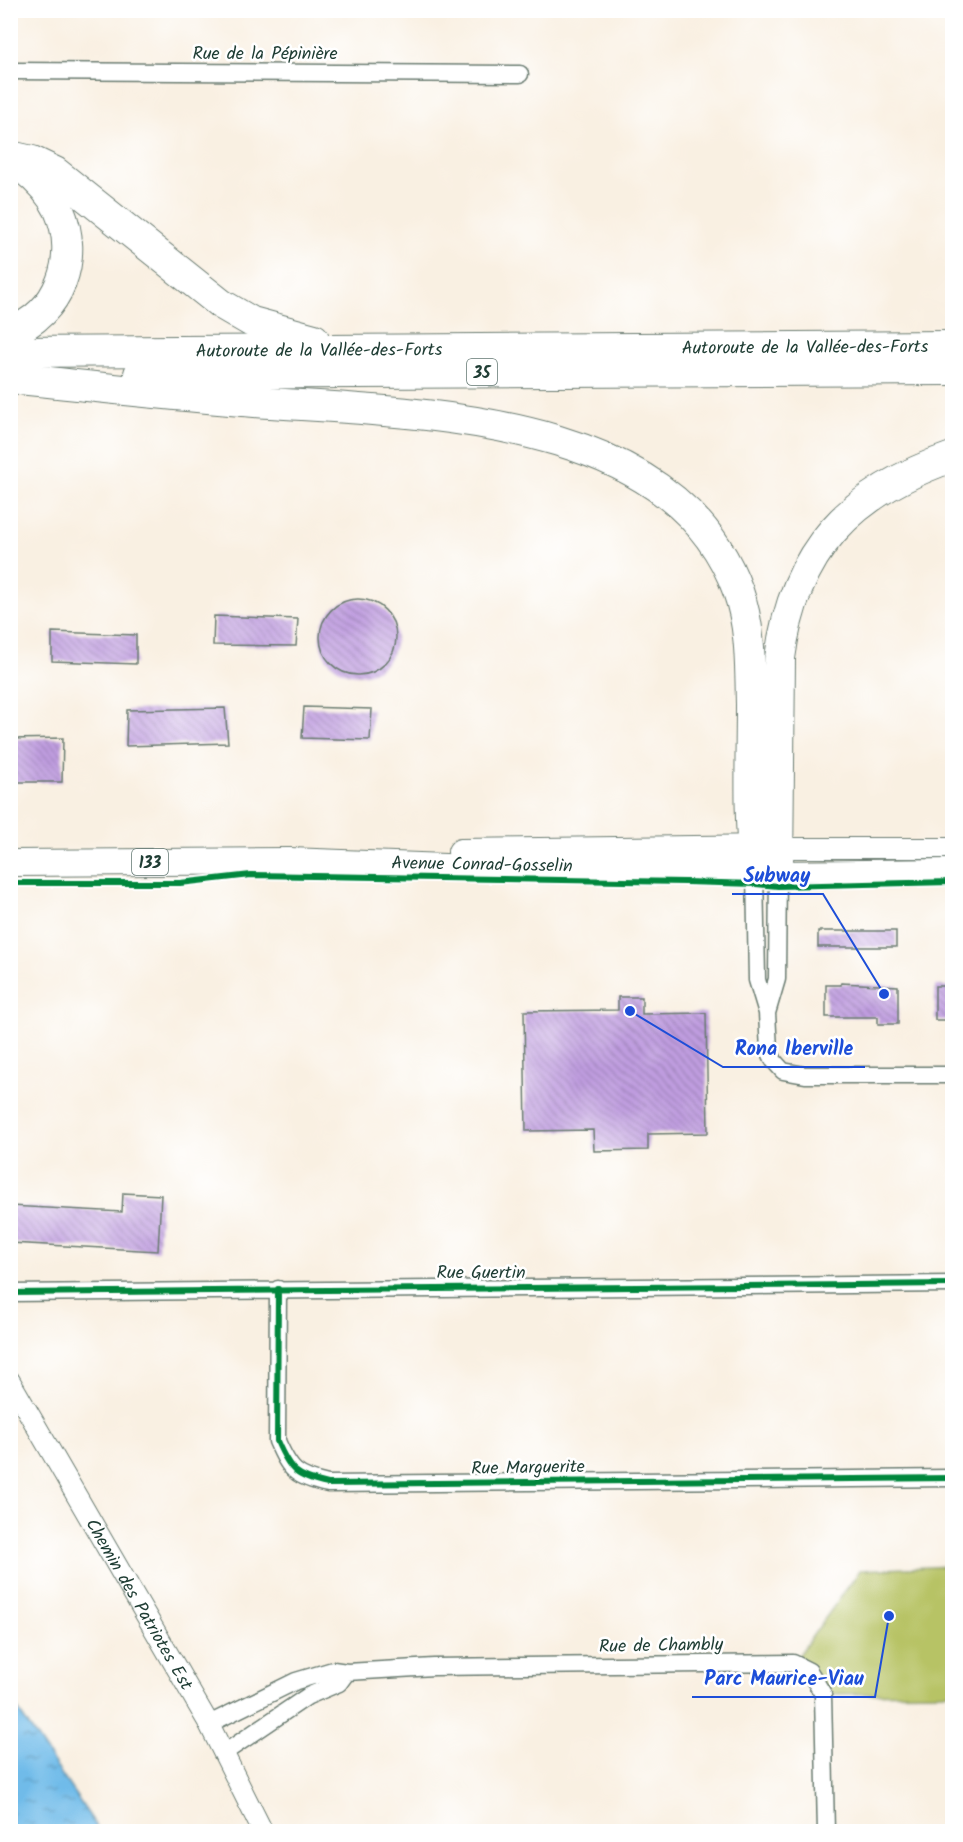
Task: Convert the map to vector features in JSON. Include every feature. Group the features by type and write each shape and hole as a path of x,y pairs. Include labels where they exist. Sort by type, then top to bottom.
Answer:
{"highway":[{"path":"10,158 36,179 51,196 63,220 67,246 65,272 55,297 40,315 21,328 10,332"},
{"path":"10,158 32,161 55,172 203,291 243,318 259,325 355,349"},
{"name":"Autoroute de la Vallée-des-Forts","path":"10,352 952,346"},
{"name":"Autoroute de la Vallée-des-Forts","path":"10,376 952,370"},
{"path":"10,376 242,401 407,412 476,422 576,446 617,464 649,482 686,510 709,536 729,570 744,611 749,646 750,683 766,860"},
{"path":"766,860 780,658 785,624 800,579 823,542 859,506 908,475 952,457"}],"main road":[{"name":"Avenue Conrad-Gosselin","path":"10,863 290,861 393,854 766,860"}],"street":[{"name":"Rue de la Pépinière","path":"10,71 520,74"},
{"name":"Avenue Conrad-Gosselin","path":"766,860 952,848"},
{"name":"Avenue Conrad-Gosselin","path":"766,860 952,869"},
{"path":"766,860 777,979 767,1013"},
{"path":"766,860 757,980 767,1013 769,1050 778,1066 789,1073 805,1075 952,1075"},
{"name":"Rue Guertin","path":"10,1293 952,1284"},
{"name":"Rue Marguerite","path":"278,1289 277,1441 286,1462 305,1479 328,1484 952,1478"},
{"name":"Chemin des Patriotes Est","path":"10,1381 209,1724 263,1832"},
{"name":"Rue de Chambly","path":"209,1724 296,1681 333,1670 347,1672 434,1667 793,1663 809,1671 823,1694 825,1832"},
{"path":"224,1753 308,1696 339,1683 347,1672"}],"green space":[{"path":"952,1566 952,1693 823,1694 793,1663 860,1570"}],"water":[{"path":"10,1698 99,1830 99,1831 11,1831"}],"building":[{"path":"351,599 365,599 379,605 390,616 396,630 393,652 385,664 365,675 351,675 337,669 326,658 320,644 320,630 326,616 337,605"},
{"path":"214,616 298,619 296,646 213,645"},
{"path":"52,632 136,635 136,664 52,661"},
{"path":"304,707 372,709 370,740 302,738"},
{"path":"225,708 228,743 126,746 127,710"},
{"path":"63,738 62,782 10,782 10,739"},
{"path":"818,931 896,931 896,947 818,947"},
{"path":"841,983 898,986 898,1024 878,1024 878,1017 826,1017 826,985 841,985"},
{"path":"935,986 951,986 950,1020 935,1020"},
{"path":"618,997 642,997 642,1014 706,1013 708,1133 648,1134 648,1150 594,1151 593,1130 526,1131 524,1011 618,1010"},
{"path":"123,1193 161,1195 158,1251 10,1243 10,1206 122,1212"}],"cycle path":[{"path":"10,883 180,883 251,875 685,882 778,886 952,882"},
{"path":"10,1293 952,1284"},
{"path":"278,1289 277,1441 290,1466 308,1479 328,1484 952,1478"}],"place":[{"name":"Subway","path":"884,994"},
{"name":"Rona Iberville","path":"630,1011"},
{"name":"Parc Maurice-Viau","path":"889,1616"}]}
